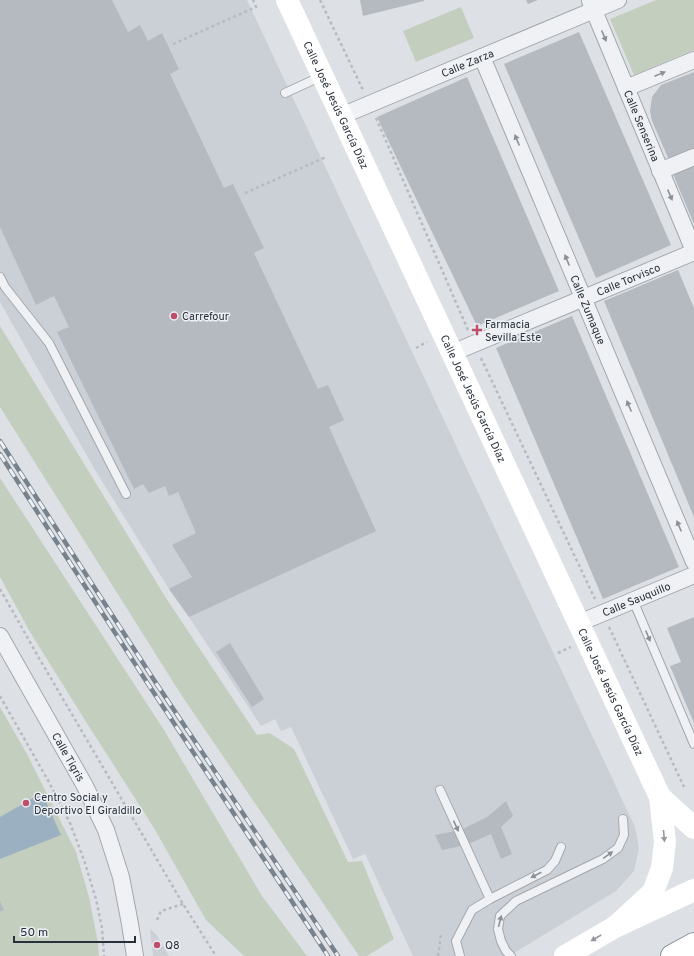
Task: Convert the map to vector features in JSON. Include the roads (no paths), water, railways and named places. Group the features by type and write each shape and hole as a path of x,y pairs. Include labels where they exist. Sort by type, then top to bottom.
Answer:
{"main road":[{"name":"Calle José Jesús García Díaz","path":"287,0 660,797"},
{"path":"660,797 694,828"},
{"path":"615,927 653,892 662,868 665,842 660,797"},
{"path":"565,956 615,927 694,890"},
{"path":"672,956 694,944"}],"street":[{"name":"Calle Zarza","path":"341,116 482,57 591,5 618,0"},
{"name":"Calle Senserina","path":"591,5 694,252"},
{"name":"Calle Zumaque","path":"482,57 694,562"},
{"path":"626,88 694,60"},
{"path":"660,171 694,157"},
{"name":"Calle Torvisco","path":"452,353 694,252"},
{"name":"Calle Sauquillo","path":"579,623 694,575"},
{"name":"Calle Tigris","path":"0,636 85,786 106,830 121,877 135,956"}],"lane":[{"path":"285,93 322,75"},
{"path":"0,277 5,287 49,343 126,494"},
{"path":"633,600 694,744"},
{"path":"440,790 490,898"},
{"path":"511,956 506,951 501,941 498,929 500,916 516,901 603,859 618,848 624,835 623,819"},
{"path":"460,956 456,942 472,910 490,898 547,870 555,861 561,847"}],"water":[{"path":"42,793 61,835 0,859 0,817"}],"railway":[{"path":"0,441 154,680 338,956"},
{"path":"0,454 148,684 328,956"}],"place":[{"name":"Carrefour","path":"174,316"},
{"name":"Farmacia Sevilla Este","path":"477,330"},
{"name":"Centro Social y Deportivo El Giraldillo","path":"26,803"},
{"name":"Q8","path":"157,945"}]}
